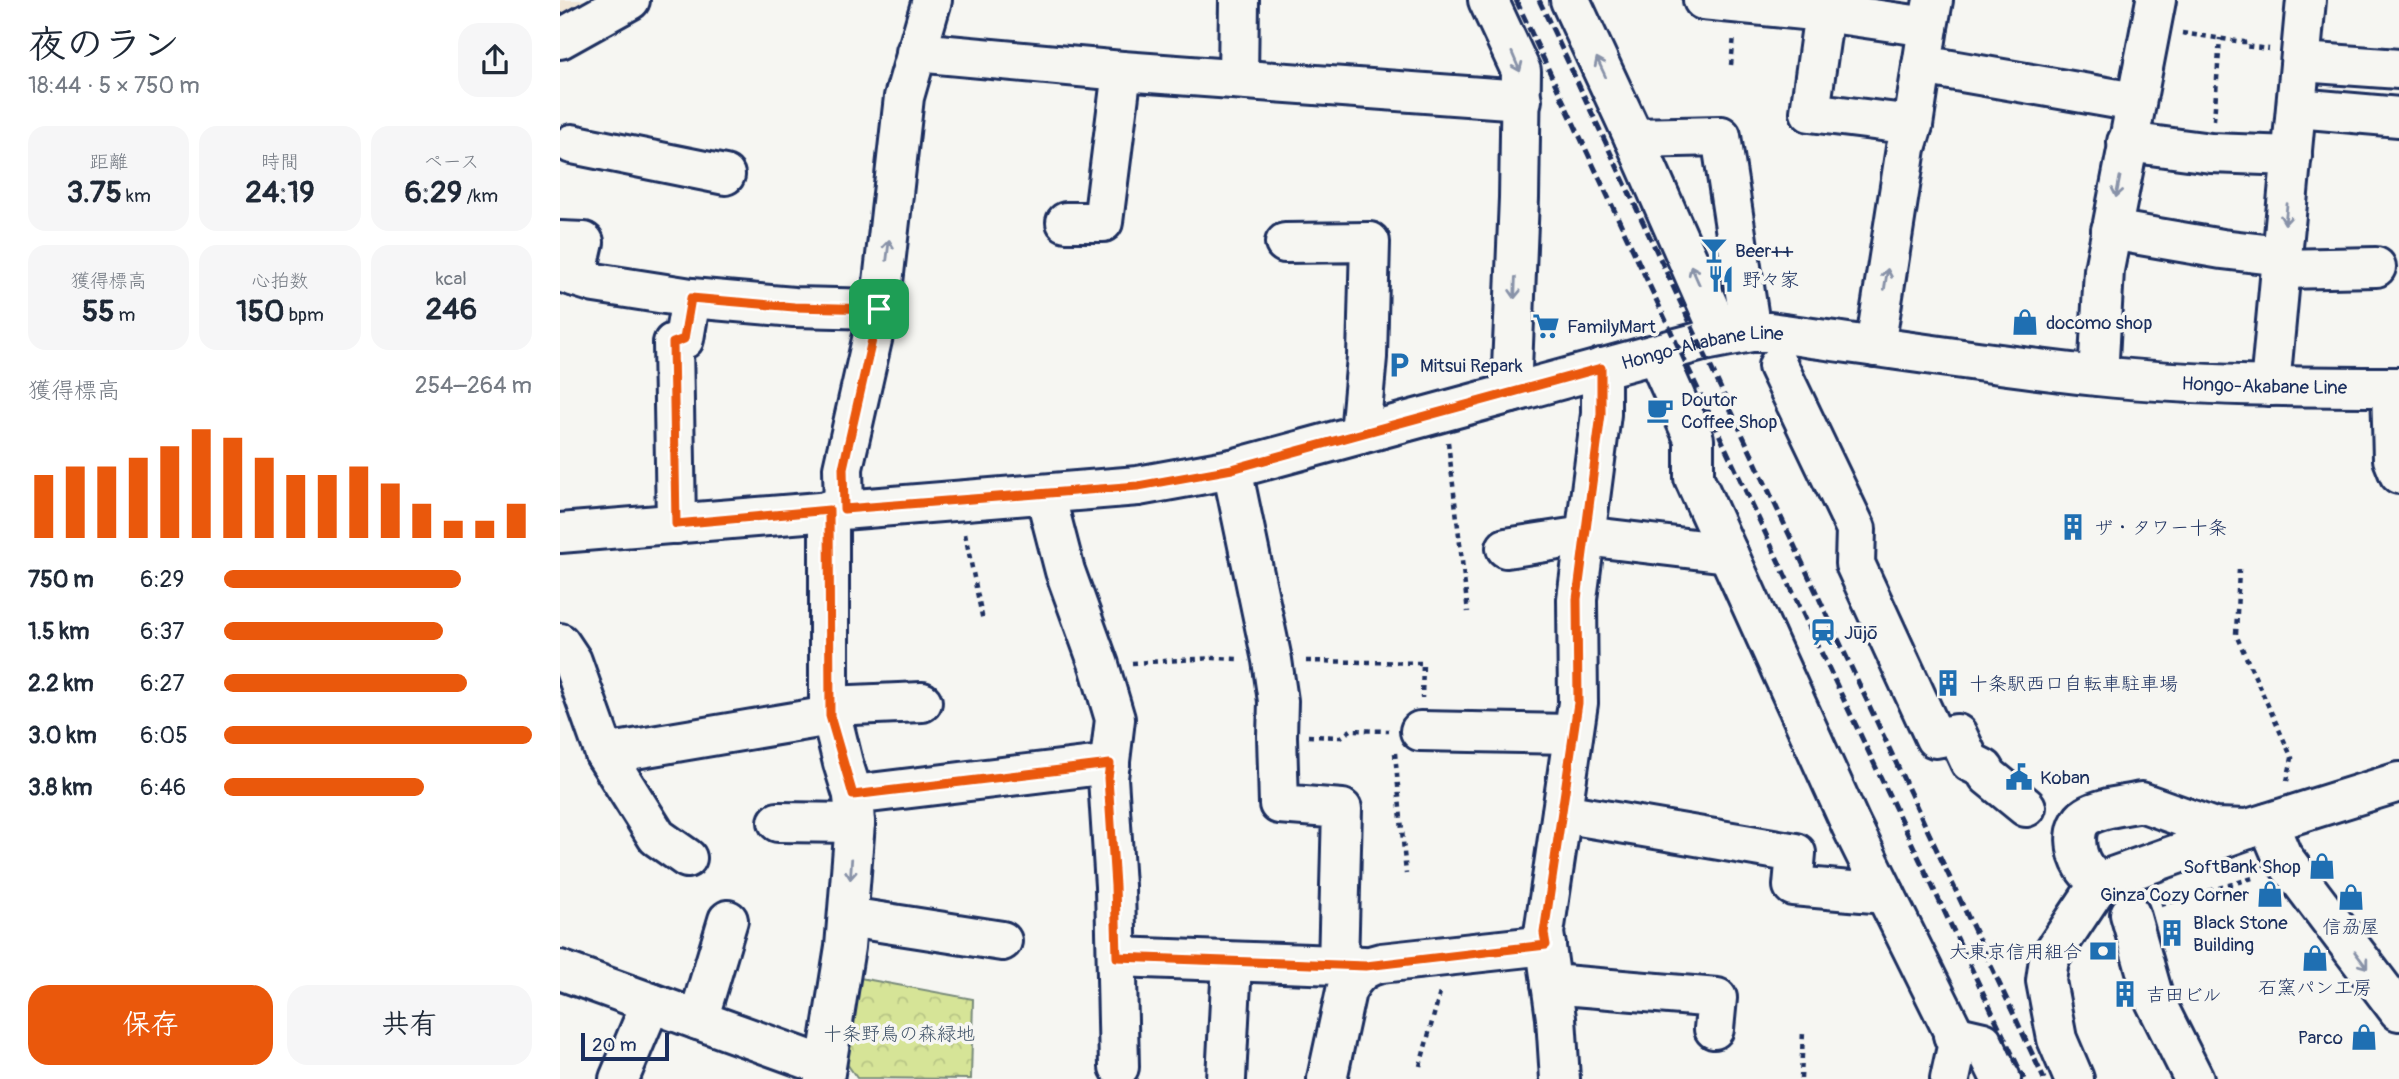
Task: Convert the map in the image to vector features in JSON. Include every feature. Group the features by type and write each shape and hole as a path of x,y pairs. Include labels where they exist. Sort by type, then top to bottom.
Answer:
{"street":[{"path":"560,40 630,0"},
{"path":"560,970 698,1020 825,1073 845,947 854,809 830,711 836,510 879,309 894,203 904,97 932,0"},
{"path":"1238,79 1239,0"},
{"path":"1488,0 1521,71 1511,393"},
{"path":"1570,0 1634,138 1737,335"},
{"path":"1703,0 1824,12 1931,13 1913,125 1906,148 1875,347"},
{"path":"2270,386 2306,0"},
{"path":"2098,376 2104,270 2135,102 2148,8"},
{"path":"1824,12 1810,112 1913,125"},
{"path":"916,52 1122,71 1522,100"},
{"path":"2301,58 2399,69"},
{"path":"1922,65 2135,102"},
{"path":"1066,222 1102,222 1122,71"},
{"path":"2297,108 2399,117"},
{"path":"566,146 610,127"},
{"path":"1634,138 1721,136 1737,335"},
{"path":"2127,142 2211,153 2292,156"},
{"path":"566,146 725,175"},
{"path":"2111,230 2282,262 2376,267"},
{"path":"560,241 584,242 568,274 595,283 691,298 794,307 879,309"},
{"path":"1285,243 1370,242 1367,357 1360,435"},
{"path":"676,524 673,343 684,339 691,298"},
{"name":"Hongo-Akabane Line","path":"560,533 1138,486 1232,469 1601,368 1737,335 1770,332 2098,376 2270,386 2395,387"},
{"path":"1656,354 1694,439 1694,478 1851,825 1953,1035 1957,1047 1950,1079"},
{"path":"1778,366 1856,529 1855,564 1935,738 1957,734 1970,762 1984,769 1987,776 2026,807"},
{"path":"1560,1079 1556,1018 1544,933 1578,703 1577,599 1601,414 1601,368"},
{"path":"2395,387 2393,459 2399,474"},
{"path":"1232,469 1278,701 1279,804 1342,808 1353,978 1346,991 1327,1079"},
{"path":"1045,494 1065,571 1099,664 1115,719 1108,778 1115,886 1119,1067"},
{"path":"1506,548 1584,536 1728,553"},
{"path":"560,643 572,661 606,754 657,837 687,858"},
{"path":"606,754 830,711 922,702"},
{"path":"1407,731 1573,734"},
{"path":"778,822 1110,764"},
{"path":"2074,1079 2057,1039 2046,981 2049,959 2101,881 2258,826 2397,788"},
{"path":"2101,881 2083,867 2077,851 2076,829 2085,817 2107,809 2141,802 2214,828 2258,826"},
{"path":"1562,813 1796,853 1793,886 1885,894"},
{"path":"2258,826 2399,1011"},
{"path":"2130,915 2154,999 2194,1079"},
{"path":"848,916 1002,941"},
{"path":"698,1020 728,920"},
{"path":"1117,957 1352,966 1546,945"},
{"path":"1226,1079 1232,962"},
{"path":"1551,984 1717,998 1714,1029"},
{"path":"619,1079 651,1003"},
{"path":"1953,1035 1983,1042 2001,1079"}],"path":[{"path":"2148,8 2220,38 2244,41 2244,46 2301,58"},
{"path":"2211,153 2220,38"},
{"path":"1444,412 1468,612"},
{"path":"965,534 983,621"},
{"path":"2239,569 2236,635 2292,758 2285,789"},
{"path":"1099,664 1213,658 1423,663 1407,731 1406,874"},
{"path":"1277,736 1341,737 1351,730 1407,731"},
{"path":"2130,915 2289,866"},
{"path":"1420,1066 1450,955"},
{"path":"1801,1079 1803,1031"}],"shaded area":[{"path":"560,0 599,0 560,23"}],"green space":[{"name":"十条野鳥の森緑地","path":"860,978 973,999 971,1079 857,1078 847,1064"}],"railway":[{"path":"1516,0 2024,1079"},
{"path":"1539,0 2044,1079"}],"place":[{"name":"Beer++","path":"1714,250"},
{"name":"野々家","path":"1721,279"},
{"name":"docomo shop","path":"2025,322"},
{"name":"FamilyMart","path":"1546,326"},
{"name":"Mitsui Repark","path":"1399,365"},
{"name":"Doutor Coffee Shop","path":"1660,410"},
{"name":"ザ・タワー十条","path":"2073,527"},
{"name":"Jūjō","path":"1823,632"},
{"name":"十条駅西口自転車駐車場","path":"1948,683"},
{"name":"Koban","path":"2019,777"},
{"name":"SoftBank Shop","path":"2322,866"},
{"name":"Ginza Cozy Corner","path":"2270,894"},
{"name":"信刕屋","path":"2351,897"},
{"name":"Black Stone Building","path":"2172,933"},
{"name":"大東京信用組合","path":"2103,951"},
{"name":"石窯パン工房","path":"2315,958"},
{"name":"吉田ビル","path":"2125,994"},
{"name":"Parco","path":"2364,1037"}],"route":[{"path":"691,298 794,307 879,309 843,468 844,509 1138,486 1186,479 1360,435 1601,368 1601,414 1577,599 1578,703 1544,933 1546,945 1366,966 1117,957 1108,778 1110,764 853,795 830,716 829,510 676,524 673,343 684,339 691,298"}]}
